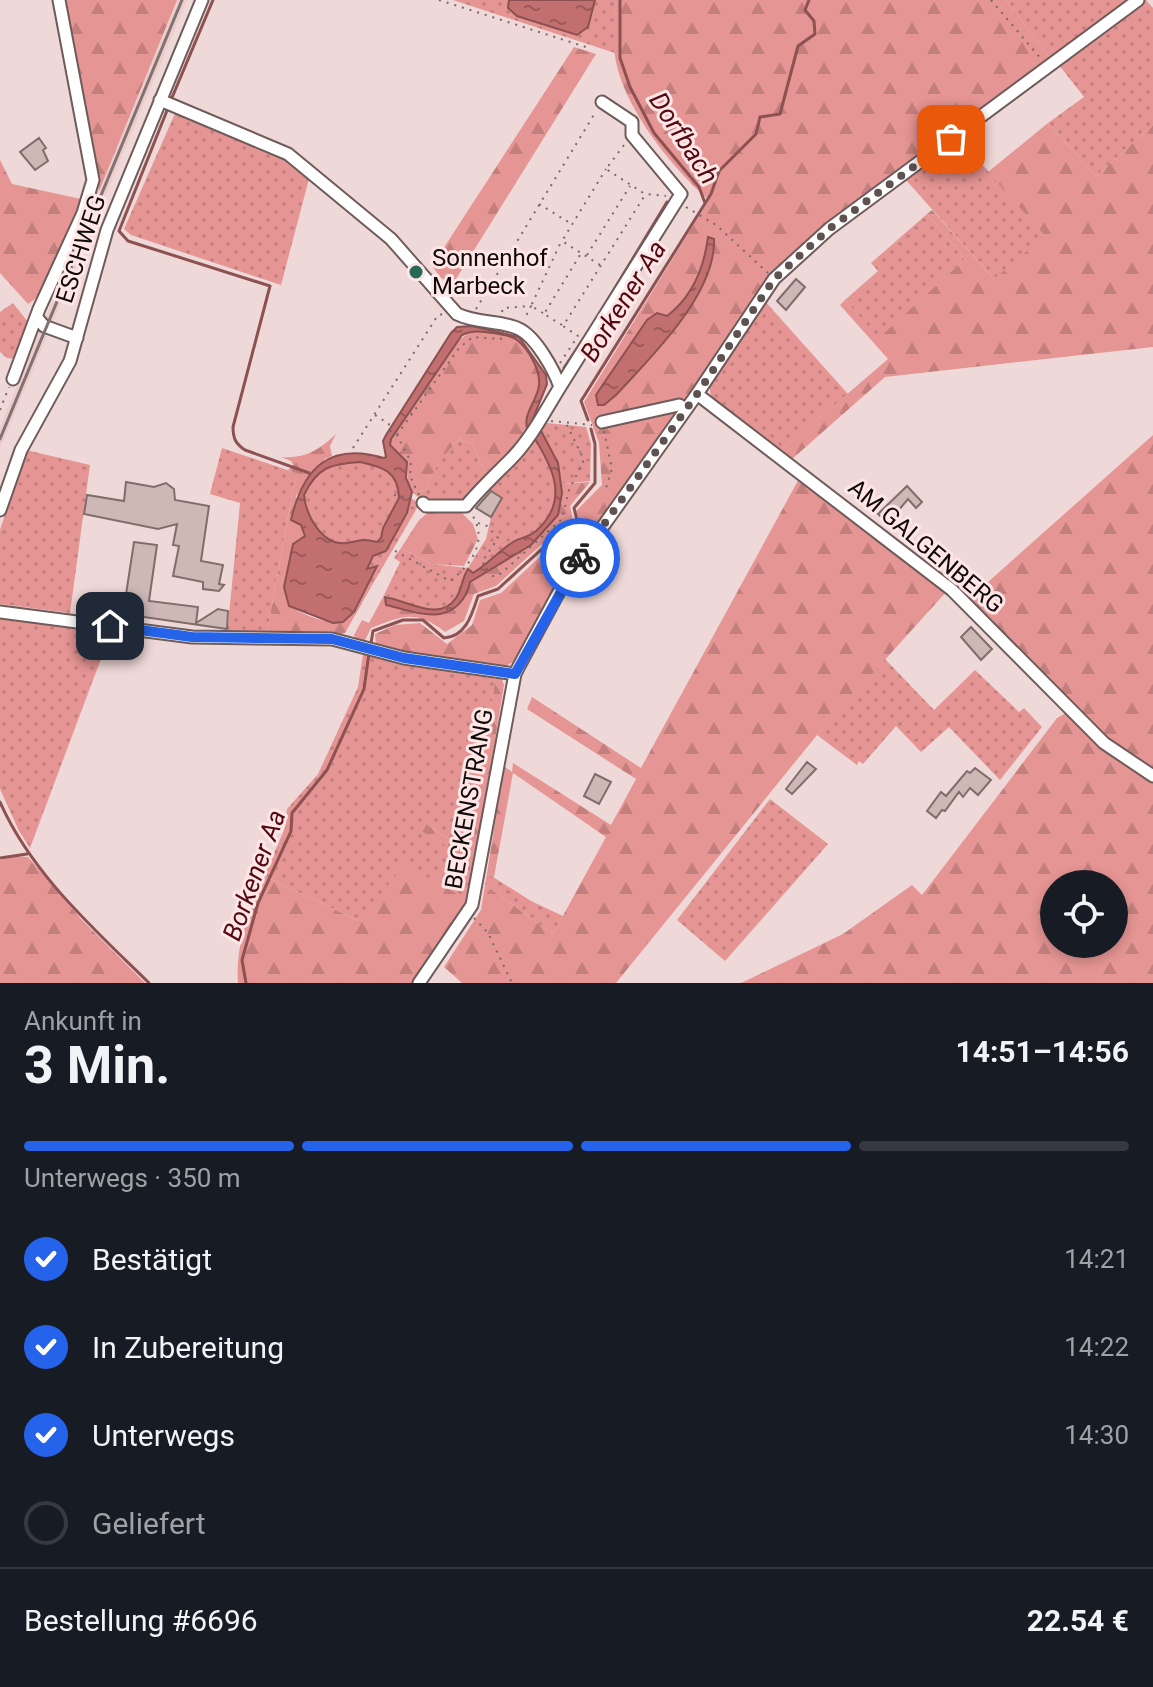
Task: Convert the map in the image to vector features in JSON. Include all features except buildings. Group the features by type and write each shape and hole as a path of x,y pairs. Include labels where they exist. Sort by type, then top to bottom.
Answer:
{"street":[{"path":"13,379 38,319 39,309 83,213 93,180 59,0"},
{"name":"ESCHWEG","path":"0,510 21,450 67,368 107,230 202,0"},
{"name":"BECKENSTRANG","path":"419,983 472,905 515,674 567,577 774,279 829,229 1138,0"},
{"path":"160,100 288,154 391,239 457,314 501,331 518,328 555,371 560,387"},
{"path":"423,503 426,506 466,506 488,479 511,460 530,435 681,194 632,135 632,122 602,102"},
{"path":"38,319 44,326 77,338"},
{"name":"AM GALGENBERG","path":"697,394 952,590 1104,743 1153,776"},
{"path":"602,422 679,405 686,409"},
{"path":"0,612 192,637 332,639 404,658 515,674"}],"path":[{"path":"439,0 589,48"},
{"path":"991,0 1048,67"},
{"path":"469,320 602,102"},
{"path":"518,328 571,224 632,135"},
{"path":"606,169 645,194 676,199"},
{"path":"586,256 631,185"},
{"path":"563,326 645,194"},
{"path":"539,204 571,224"},
{"path":"698,216 716,225 774,279"},
{"path":"562,241 601,266"},
{"path":"544,314 582,253"},
{"path":"397,435 459,348 473,337 501,339 503,308 531,306 578,336 555,371"},
{"path":"353,448 438,315 457,314"},
{"path":"0,410 13,379"},
{"path":"374,415 389,424 388,429 397,435 411,462 410,476 423,503"},
{"path":"538,422 588,426 602,422 612,469 606,488"},
{"path":"478,523 487,526 498,538 482,562 486,571 498,576 562,519 569,490 584,460 566,423"},
{"path":"394,495 412,496"},
{"path":"395,551 450,581 468,565 480,541 478,523 466,506"},
{"path":"468,911 488,933 512,983"}],"shaded area":[{"path":"177,0 187,0 0,449 0,427"}],"green space":[{"path":"66,0 177,0 99,191"},
{"path":"453,0 616,0 615,53"},
{"path":"616,0 1006,0 1050,58 767,281 517,660 504,667 407,655 376,646 375,634 395,625 420,623 447,644 472,625 480,600 501,593 558,540 582,530 576,511 602,485 599,443 584,402 709,200 665,154 627,95 615,56","holes":["708,237 714,239 712,260 704,282 676,327 609,401 596,395 646,320 657,313 667,317 684,300 700,271"]},
{"path":"1006,0 1128,0 1050,58"},
{"path":"1146,0 1153,8 1153,125 1096,176 1048,123 1084,97 1059,65"},
{"path":"574,47 596,54 453,284 441,278 432,266"},
{"path":"177,109 269,146 310,175 281,285 131,235 124,229"},
{"path":"1048,123 1096,176 1153,125 1153,347 885,377 791,460 781,451 888,359 840,305 845,300 879,338 965,259 927,214 932,210 994,279 1045,236 988,172"},
{"path":"960,139 1046,237 994,279 906,180"},
{"path":"0,160 12,184 81,199 44,287 28,304 0,273"},
{"path":"927,214 965,259 879,339 845,300 878,271 871,263"},
{"path":"763,299 848,394 781,451 711,397 709,383"},
{"path":"13,303 28,322 14,359 0,352 0,312"},
{"path":"471,331 510,336 530,354 539,389 527,419 528,431 509,457 487,477 472,444 460,439 440,462 426,490 412,492 406,463 390,445 391,439 454,344"},
{"path":"547,423 586,427 591,444 590,481 561,484 558,463 539,427"},
{"path":"336,434 330,446 332,456 325,459 296,496 305,537 293,544 284,587 289,606 316,618 337,622 351,615 368,585 371,587 345,633 267,632 298,474 288,470 293,465 291,461 281,457 311,452"},
{"path":"1153,435 1153,768 1108,738 969,599"},
{"path":"533,436 547,460 555,484 552,508 546,520 533,533 508,546 473,573 468,569 458,596 449,606 421,608 384,595 400,562 394,558 401,548 431,564 468,568 486,539 491,517 502,499 488,489"},
{"path":"460,439 472,444 487,477 462,502 427,504 412,492 426,490 440,462"},
{"path":"222,448 299,474 294,484 267,632 227,635 240,503 210,494"},
{"path":"26,450 90,465 70,613 0,604 0,530"},
{"path":"360,462 376,466 393,476 399,498 377,542 337,543 317,528 308,512 304,495 314,478 326,469"},
{"path":"800,477 947,591 817,735 616,983 462,983 444,967 481,910 485,885 553,934 606,837 513,773 494,877 487,873 504,766 512,772 513,763 611,825 636,779 527,709 532,697 641,768"},
{"path":"590,482 570,506 574,526 553,534 496,586 474,594 464,621 445,632 417,617 401,618 371,628 364,642 355,638 362,620 369,623 384,595 386,605 417,613 437,614 455,607 466,595 470,582 543,533 553,520 559,504 561,484"},
{"path":"410,498 420,503 371,587 368,585 377,567 366,570 397,526"},
{"path":"430,511 460,511 473,524 478,539 464,566 431,564 401,548 419,520"},
{"path":"0,618 111,632 30,848 0,789"},
{"path":"363,654 406,665 496,676 468,847 463,848 426,824 475,863 469,901 359,921 264,876 285,828 287,809 318,774 358,687"},
{"path":"885,659 934,710 975,670 1019,712 1024,708 1042,727 1000,780 949,727 921,752 896,726 863,764 859,761 857,765 817,735"},
{"path":"500,675 504,685 475,863 417,828 426,824 463,848 468,847 496,676"},
{"path":"1066,713 1153,779 1153,983 741,983 843,934 912,885 922,895 1057,718"},
{"path":"770,799 828,844 725,961 677,920"},
{"path":"14,856 28,857 83,921 145,983 0,983 0,860"},
{"path":"405,864 469,901 413,983 238,983 244,928 264,876 359,921"},
{"path":"487,873 531,901 563,916 553,934 485,885"}],"water":[{"path":"509,0 595,0 588,27 577,35 517,16 508,8"},
{"path":"708,237 714,239 712,260 693,302 631,379 604,405 598,405 596,395 647,320 657,313 667,316 690,291 700,271"},
{"path":"472,326 519,337 546,375 547,384 528,431 527,415 539,384 537,370 526,350 517,340 506,335 471,332 462,335 391,439 390,445 407,462 406,478 412,492 407,513 386,551 373,556 367,569 377,566 354,612 343,622 333,623 289,606 284,587 293,544 305,536 301,525 291,520 303,486 311,473 334,457 365,454 386,457 383,441 386,435 457,327","holes":["360,462 388,472 396,482 399,498 377,542 337,543 317,528 304,495 314,478 326,469"]},
{"path":"539,427 558,463 562,493 558,515 531,545 470,582 463,599 447,612 417,613 386,605 385,597 422,608 441,609 449,605 458,595 468,569 473,573 513,542 533,533 546,520 553,508 555,484 547,460 533,436"}],"waterway":[{"path":"171,100 213,0"},
{"name":"Dorfbach","path":"620,0 620,58 630,87 654,133 699,187 705,203"},
{"name":"Borkener Aa","path":"588,420 581,401 711,194 719,171 756,134 760,117 780,114 798,46 815,34 814,21 805,10 809,0"},
{"path":"168,108 119,231 128,241 270,286 233,427 234,435 245,450 309,473"},
{"path":"603,308 667,202"},
{"path":"564,368 584,338"},
{"path":"371,643 373,631 403,620 423,620 444,638 458,634 467,623 478,596 498,589 556,536 579,528 574,508 595,483 595,444 591,429"},
{"name":"Borkener Aa","path":"246,983 242,960 258,903 291,831 292,813 327,770 364,689 369,653"},
{"path":"0,802 13,828 46,876 149,983"},
{"path":"0,858 27,854"}],"railway":[{"path":"0,439 182,0"}],"way so far":[{"path":"580,558 697,394 774,279 829,229 951,139"}],"place":[{"name":"Sonnenhof Marbeck","path":"416,272"}],"route":[{"path":"110,626 192,637 332,639 404,658 515,674 580,558"}]}
